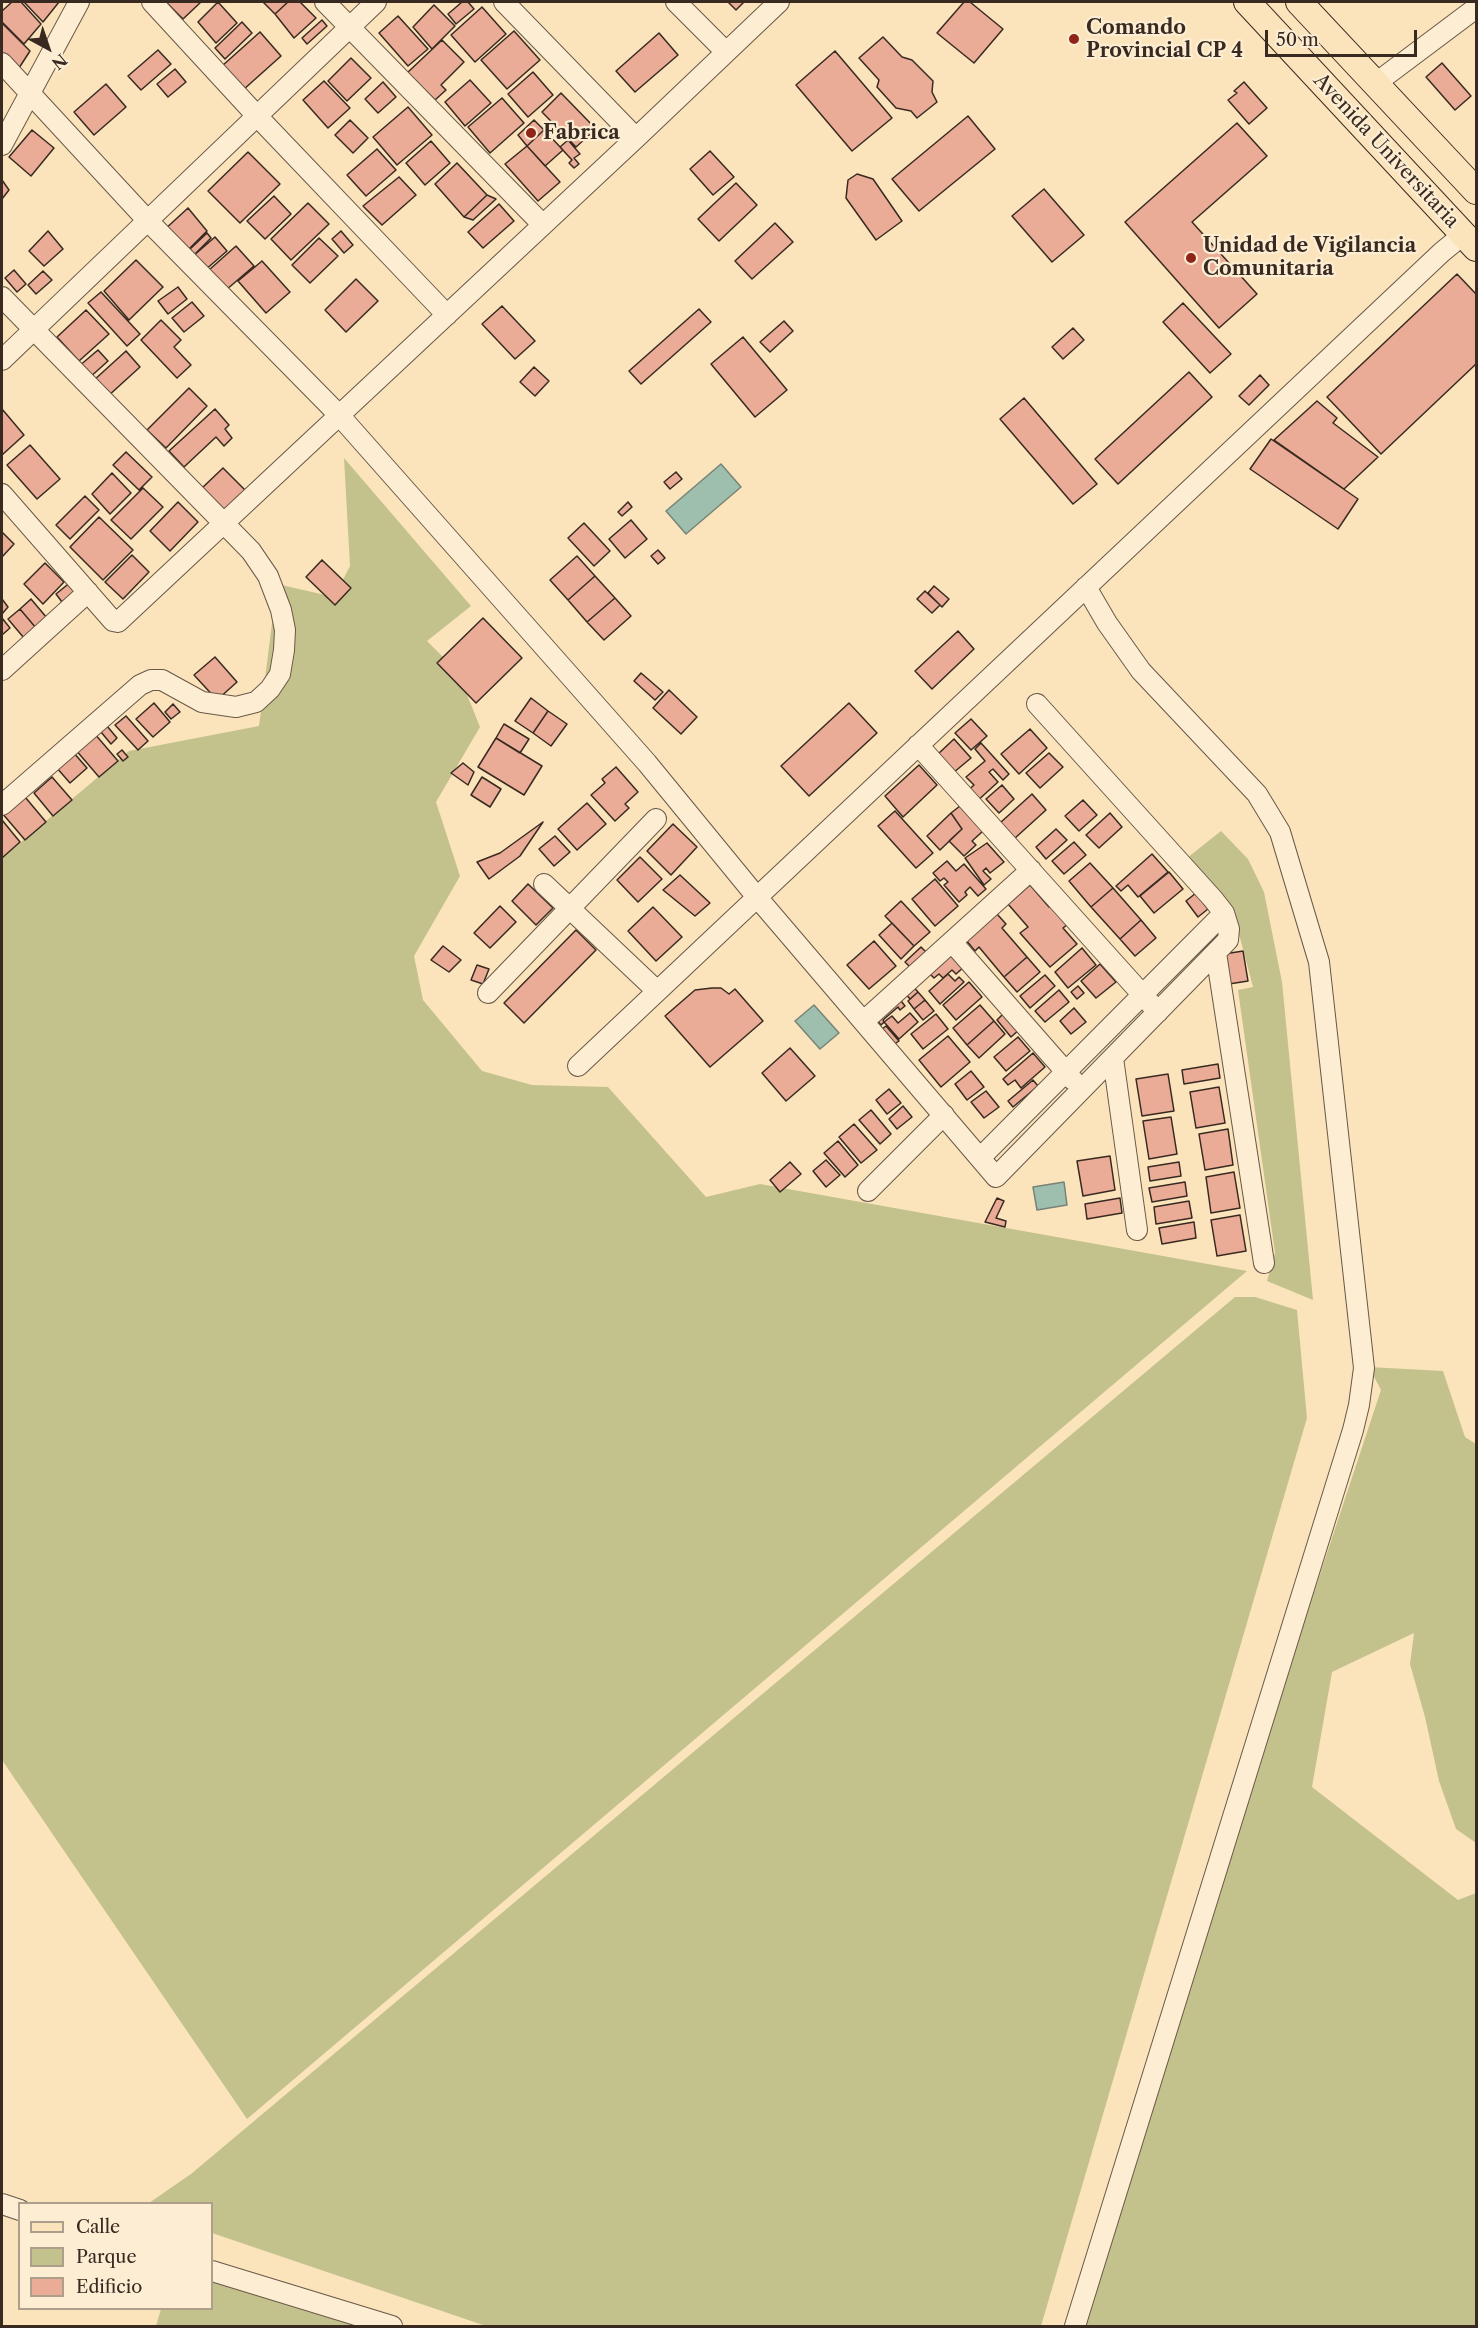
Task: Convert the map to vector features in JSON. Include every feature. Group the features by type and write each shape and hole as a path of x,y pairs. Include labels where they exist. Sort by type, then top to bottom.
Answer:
{"main road":[{"name":"Avenida Universitaria","path":"1247,2 1470,241"},
{"name":"Avenida Universitaria","path":"1299,2 1476,191"}],"street":[{"path":"2,145 79,2"},
{"path":"152,2 447,315"},
{"path":"325,2 543,225"},
{"path":"2,360 376,2"},
{"path":"504,2 636,138"},
{"path":"676,2 726,52"},
{"path":"2,494 113,621 118,622 779,2"},
{"path":"1376,83 1476,8"},
{"path":"2,63 148,221 339,415 647,763 756,896 996,1178 1228,940 1229,929 1224,914 1038,704"},
{"path":"578,1066 1442,252 1470,241"},
{"path":"2,297 251,551 268,576 281,610 285,630 280,674 270,689 256,702 236,707 202,702 162,680 151,680 140,685 2,805"},
{"path":"1075,2326 1353,1430 1364,1368 1319,962 1280,832 1257,794 1141,671 1082,591"},
{"path":"2,670 88,592"},
{"path":"918,745 1158,1012"},
{"path":"488,993 656,819"},
{"path":"864,1021 1031,870"},
{"path":"544,884 657,991"},
{"path":"980,1158 1224,914"},
{"path":"952,942 1081,1090"},
{"path":"1216,952 1264,1263"},
{"path":"1113,1058 1137,1230"},
{"path":"868,1191 944,1115"},
{"path":"2,2204 18,2209"},
{"path":"213,2271 392,2326"}],"green space":[{"path":"344,458 471,606 427,641 458,672 480,727 436,802 460,876 414,956 423,1000 482,1071 532,1085 608,1087 706,1197 760,1184 1247,1271 247,2119 2,1760 2,858 129,751 259,726 277,584 334,597 350,566"},
{"path":"1221,831 1248,859 1264,892 1282,982 1313,1300 1267,1281 1275,1253 1238,990 1253,987 1239,934 1228,909 1187,858"},
{"path":"1235,1297 1255,1297 1297,1310 1307,1418 1041,2326 486,2326 213,2233 213,2202 150,2202 191,2174"},
{"path":"1369,1367 1443,1371 1465,1437 1476,1444 1476,1843 1456,1829 1439,1781 1425,1717 1410,1664 1414,1633 1332,1672 1312,1787 1458,1900 1476,1893 1476,2326 1071,2326 1381,1390"},
{"path":"213,2276 360,2326 156,2326 161,2310 213,2310"}],"shaded area":[{"path":"721,464 741,487 686,534 666,511"},
{"path":"814,1005 839,1033 820,1049 795,1021"},
{"path":"1064,1182 1067,1205 1037,1210 1033,1187"}],"building":[{"path":"12,2 21,2 41,24 24,44 2,22 2,11"},
{"path":"24,2 59,2 43,22"},
{"path":"166,2 201,2 183,19"},
{"path":"218,2 237,23 216,43 198,22"},
{"path":"263,2 288,2 275,14"},
{"path":"288,2 300,2 316,18 294,38 275,14"},
{"path":"462,2 468,2 474,9 456,24 448,14"},
{"path":"728,2 744,2 736,10"},
{"path":"964,2 970,2 1003,29 974,63 937,33"},
{"path":"434,5 455,26 432,49 413,27"},
{"path":"482,7 506,34 475,62 451,35"},
{"path":"398,16 428,49 408,66 379,33"},
{"path":"322,20 327,26 307,44 302,38"},
{"path":"242,22 252,33 225,59 215,48"},
{"path":"2,23 30,51 19,68 2,57"},
{"path":"514,31 540,60 507,89 481,60"},
{"path":"260,32 281,56 243,90 222,66"},
{"path":"659,33 678,55 635,92 616,71"},
{"path":"883,37 902,57 912,60 933,81 932,92 937,102 917,118 911,111 896,108 877,87 879,80 859,58"},
{"path":"442,40 464,62 441,85 446,90 435,100 407,73"},
{"path":"158,50 171,64 141,90 128,76"},
{"path":"835,51 892,118 852,151 796,85"},
{"path":"351,58 371,78 347,101 328,81"},
{"path":"1442,63 1471,96 1455,110 1426,77"},
{"path":"175,69 186,82 168,97 157,84"},
{"path":"533,72 553,95 528,117 508,94"},
{"path":"470,80 491,103 465,126 445,102"},
{"path":"324,81 350,108 328,128 303,100"},
{"path":"383,82 396,97 378,113 365,99"},
{"path":"1244,82 1267,108 1249,124 1228,100 1237,93 1234,91"},
{"path":"106,84 126,107 94,135 74,112"},
{"path":"561,93 596,129 576,147 542,112"},
{"path":"502,98 524,123 490,153 468,127"},
{"path":"408,107 432,135 397,165 373,137"},
{"path":"968,116 995,149 919,211 892,179"},
{"path":"350,120 368,138 353,153 335,135"},
{"name":"Fabrica","path":"534,120 544,130 527,146 518,135"},
{"name":"Unidad de Vigilancia Comunitaria","path":"1237,123 1267,156 1192,222 1257,294 1219,328 1125,222"},
{"path":"32,130 54,148 31,176 9,157"},
{"path":"544,130 563,150 545,166 527,146"},
{"path":"568,140 580,154 574,158 579,164 574,168 569,163 572,160 560,147"},
{"path":"431,141 450,163 425,185 406,163"},
{"path":"527,146 560,182 538,201 505,164"},
{"path":"377,149 396,170 366,196 347,175"},
{"path":"710,151 734,177 713,195 690,169"},
{"path":"248,152 280,184 240,223 208,191"},
{"path":"457,163 487,195 464,217 435,184"},
{"path":"857,174 873,179 902,221 876,240 846,198 848,180"},
{"path":"399,177 416,195 382,225 363,206"},
{"path":"2,180 9,190 2,199"},
{"path":"736,183 757,205 719,241 698,219"},
{"path":"1044,189 1084,235 1052,262 1012,216"},
{"path":"487,195 496,199 473,220 464,217"},
{"path":"274,196 291,214 265,239 247,221"},
{"path":"308,203 329,224 291,260 271,239"},
{"path":"499,204 514,221 483,248 468,232"},
{"path":"188,208 207,231 186,252 163,231"},
{"path":"775,223 793,242 752,279 735,261"},
{"path":"48,231 63,249 44,266 29,251"},
{"path":"341,231 353,245 344,253 332,239"},
{"path":"207,233 211,238 193,256 188,251"},
{"path":"215,237 227,251 204,271 192,257"},
{"path":"319,238 338,256 310,283 292,265"},
{"path":"236,246 254,266 226,290 209,270"},
{"path":"136,260 163,287 129,320 104,291"},
{"path":"262,261 290,292 266,313 238,281"},
{"path":"14,270 26,284 17,292 5,278"},
{"path":"43,271 52,280 36,294 28,285"},
{"path":"1457,274 1476,294 1476,364 1381,454 1327,397"},
{"path":"356,279 378,301 346,332 325,310"},
{"path":"178,287 187,299 168,314 158,301"},
{"path":"101,292 140,334 127,346 88,303"},
{"path":"192,302 204,316 184,332 172,318"},
{"path":"1183,303 1231,354 1210,373 1163,322"},
{"path":"502,306 535,341 515,359 482,324"},
{"path":"699,309 711,322 641,384 629,371"},
{"path":"86,310 109,334 79,361 57,337"},
{"path":"161,320 181,340 174,347 191,365 177,378 141,340"},
{"path":"784,321 793,331 770,352 760,342"},
{"path":"1073,328 1084,340 1063,359 1052,347"},
{"path":"743,337 787,390 755,417 711,364"},
{"path":"98,350 108,361 88,379 78,367"},
{"path":"126,351 140,367 107,397 93,381"},
{"path":"534,367 549,381 535,396 520,382"},
{"path":"1189,372 1212,397 1118,484 1095,459"},
{"path":"1260,375 1269,385 1249,405 1239,396"},
{"path":"189,388 207,406 166,448 147,430"},
{"path":"1024,398 1097,484 1073,504 1000,419"},
{"path":"1317,401 1337,418 1333,423 1378,457 1344,489 1274,440"},
{"path":"2,409 24,435 2,455"},
{"path":"215,409 229,425 225,429 232,438 224,446 216,437 184,467 169,451"},
{"path":"1271,439 1358,499 1338,529 1250,469"},
{"path":"30,445 60,479 37,499 7,465"},
{"path":"126,452 152,477 139,490 113,465"},
{"path":"223,468 245,490 224,510 201,489"},
{"path":"676,472 682,479 670,489 664,482"},
{"path":"112,473 131,493 110,514 92,494"},
{"path":"143,488 163,507 131,539 111,520"},
{"path":"85,496 99,510 70,539 56,525"},
{"path":"178,502 198,522 170,551 150,531"},
{"path":"628,502 632,507 622,516 618,512"},
{"path":"99,517 133,550 103,580 70,547"},
{"path":"631,520 647,539 625,558 609,539"},
{"path":"584,523 610,551 594,566 568,538"},
{"path":"2,532 14,544 2,557"},
{"path":"658,550 665,558 658,564 651,556"},
{"path":"132,555 149,572 123,599 105,582"},
{"path":"577,556 595,576 568,600 550,580"},
{"path":"322,560 351,588 335,605 306,577"},
{"path":"45,563 64,582 43,604 24,584"},
{"path":"595,576 615,598 587,622 568,600"},
{"path":"72,581 78,589 62,602 56,594"},
{"path":"934,586 949,599 942,607 928,593"},
{"path":"925,591 940,605 932,613 917,599"},
{"path":"615,598 631,616 604,640 587,622"},
{"path":"2,599 8,607 2,614"},
{"path":"31,599 47,618 36,628 20,609"},
{"path":"20,609 36,628 24,638 8,619"},
{"path":"2,618 10,628 2,635"},
{"path":"483,618 522,658 476,703 437,663"},
{"path":"958,631 974,649 932,689 915,671"},
{"path":"215,657 237,682 217,700 194,675"},
{"path":"641,673 663,692 655,700 634,681"},
{"path":"669,690 697,717 681,734 653,708"},
{"path":"531,698 548,711 533,733 515,721"},
{"path":"154,703 170,722 153,737 136,719"},
{"path":"849,703 877,733 809,796 781,766"},
{"path":"173,704 180,712 171,719 165,712"},
{"path":"548,711 567,724 551,746 533,733"},
{"path":"126,716 148,741 138,750 115,725"},
{"path":"971,719 987,736 971,750 955,733"},
{"path":"504,724 529,739 520,753 496,738"},
{"path":"107,726 117,738 111,744 101,732"},
{"path":"1030,729 1047,748 1019,774 1001,754"},
{"path":"94,733 118,761 99,777 75,749"},
{"path":"496,738 542,766 524,795 478,767"},
{"path":"954,739 971,758 953,773 937,755"},
{"path":"981,743 1009,774 1003,780 993,769 989,772 998,782 975,803 965,793 974,785 966,777 985,761 975,749"},
{"path":"122,750 128,757 123,761 117,754"},
{"path":"73,752 87,768 70,783 56,767"},
{"path":"1049,753 1063,767 1040,788 1026,773"},
{"path":"463,763 474,772 468,785 451,773"},
{"path":"919,765 937,785 903,817 885,796"},
{"path":"616,767 638,792 625,804 629,808 615,821 591,795 605,783 602,779"},
{"path":"52,777 72,800 53,816 34,793"},
{"path":"482,777 501,789 490,807 471,795"},
{"path":"1002,785 1014,799 999,813 986,799"},
{"path":"20,791 46,822 25,840 2,813"},
{"path":"1032,794 1046,810 1014,839 1000,823"},
{"path":"1083,800 1097,815 1079,831 1065,816"},
{"path":"587,803 606,824 577,850 558,829"},
{"path":"960,806 983,831 972,841 976,845 964,856 949,841 962,829 951,813"},
{"path":"895,811 933,853 916,868 878,826"},
{"path":"951,813 962,829 940,850 927,836"},
{"path":"1110,813 1122,827 1099,848 1086,835"},
{"path":"2,820 20,842 2,858"},
{"path":"543,822 520,856 489,879 477,862 500,853"},
{"path":"673,824 697,847 671,875 647,851"},
{"path":"1056,829 1067,840 1046,859 1036,847"},
{"path":"555,836 570,852 554,866 539,849"},
{"path":"1074,842 1086,855 1064,874 1052,861"},
{"path":"987,843 1004,862 990,873 986,868 983,871 991,879 984,885 965,858"},
{"path":"1152,854 1168,872 1138,897 1128,885 1121,891 1116,886"},
{"path":"640,857 662,879 638,902 617,880"},
{"path":"947,861 956,871 964,864 986,889 978,896 970,887 965,892 967,895 959,902 944,885 948,882 944,878 940,881 933,873"},
{"path":"1090,863 1113,888 1091,907 1069,881"},
{"path":"1169,872 1183,889 1154,913 1140,896"},
{"path":"680,875 710,903 695,916 663,890"},
{"path":"935,879 958,906 935,926 912,899"},
{"path":"528,884 553,908 536,925 512,901"},
{"path":"1030,885 1068,924 1063,928 1077,944 1050,967 1020,933 1028,927 1008,904"},
{"path":"1113,888 1141,920 1120,939 1091,907"},
{"path":"1196,893 1208,909 1198,917 1186,901"},
{"path":"901,901 930,932 914,946 885,916"},
{"path":"500,906 516,922 490,948 474,933"},
{"path":"653,907 682,937 656,961 628,931"},
{"path":"997,914 1006,924 1002,928 1027,957 1004,977 979,947 975,951 966,940"},
{"path":"1141,920 1156,938 1135,956 1120,939"},
{"path":"892,923 914,946 901,959 879,935"},
{"path":"576,930 596,950 524,1023 504,1003"},
{"path":"874,941 896,966 869,989 847,965"},
{"path":"443,946 461,960 449,972 431,960"},
{"path":"921,947 926,952 910,967 905,962"},
{"path":"1082,948 1096,965 1068,988 1055,972"},
{"path":"1243,951 1248,981 1229,984 1224,954"},
{"path":"953,952 965,966 956,974 952,970 943,978 939,974 934,978 929,973"},
{"path":"1027,957 1040,972 1017,992 1004,977"},
{"path":"1100,964 1116,982 1096,998 1081,981"},
{"path":"477,965 489,969 483,984 471,980"},
{"path":"948,974 955,981 959,977 964,982 940,1004 929,991"},
{"path":"1045,975 1055,986 1030,1008 1020,996"},
{"path":"969,982 982,997 956,1020 943,1005"},
{"path":"912,985 918,992 910,999 904,992"},
{"path":"1078,986 1084,993 1077,999 1071,992"},
{"path":"721,988 729,994 735,989 763,1021 710,1067 665,1016 695,990"},
{"path":"1059,990 1069,1002 1045,1022 1035,1011"},
{"path":"918,992 925,1000 914,1009 908,1001"},
{"path":"898,997 905,1006 900,1010 898,1007 883,1020 881,1025 874,1017"},
{"path":"925,1000 934,1011 923,1020 914,1009"},
{"path":"980,1005 994,1021 967,1045 953,1028"},
{"path":"1074,1008 1086,1022 1071,1034 1060,1021"},
{"path":"1005,1012 1020,1029 1011,1037 997,1020"},
{"path":"910,1013 918,1022 899,1039 884,1022 892,1016 898,1023"},
{"path":"936,1014 948,1029 923,1049 911,1034"},
{"path":"994,1021 1005,1034 979,1058 967,1045"},
{"path":"886,1026 899,1041 893,1045 881,1030"},
{"path":"948,1036 970,1062 941,1087 919,1060"},
{"path":"1018,1037 1030,1051 1006,1071 994,1057"},
{"path":"790,1048 815,1076 786,1101 762,1073"},
{"path":"1033,1053 1045,1067 1021,1088 1015,1080 1008,1085 1003,1079"},
{"path":"1218,1064 1220,1078 1184,1084 1182,1070"},
{"path":"971,1071 984,1087 967,1100 955,1084"},
{"path":"1168,1074 1174,1111 1142,1116 1136,1079"},
{"path":"1033,1080 1038,1086 1013,1107 1008,1101"},
{"path":"1219,1087 1225,1123 1196,1128 1190,1092"},
{"path":"889,1089 901,1103 887,1114 876,1100"},
{"path":"986,1091 999,1107 984,1118 971,1102"},
{"path":"903,1106 912,1117 897,1129 889,1119"},
{"path":"871,1110 891,1134 880,1144 859,1120"},
{"path":"1171,1117 1177,1154 1149,1159 1143,1121"},
{"path":"854,1124 877,1150 861,1163 839,1137"},
{"path":"1228,1129 1233,1165 1205,1170 1199,1134"},
{"path":"838,1141 858,1165 845,1177 824,1153"},
{"path":"1110,1156 1115,1190 1083,1196 1077,1161"},
{"path":"826,1160 840,1175 826,1187 813,1171"},
{"path":"790,1162 801,1174 780,1192 770,1180"},
{"path":"1179,1162 1181,1176 1150,1181 1148,1167"},
{"path":"1234,1172 1240,1208 1211,1213 1206,1177"},
{"path":"1185,1182 1187,1196 1152,1202 1149,1188"},
{"path":"997,1198 1004,1201 996,1218 1006,1221 1005,1227 985,1222"},
{"path":"1120,1198 1122,1213 1087,1219 1085,1204"},
{"path":"1189,1201 1192,1218 1156,1224 1154,1207"},
{"path":"1240,1215 1246,1251 1217,1256 1211,1220"},
{"path":"1194,1222 1196,1238 1162,1244 1159,1228"}],"place":[{"name":"Comando Provincial CP 4","path":"1074,39"},
{"name":"Fabrica","path":"531,133"},
{"name":"Unidad de Vigilancia Comunitaria","path":"1191,258"}]}
